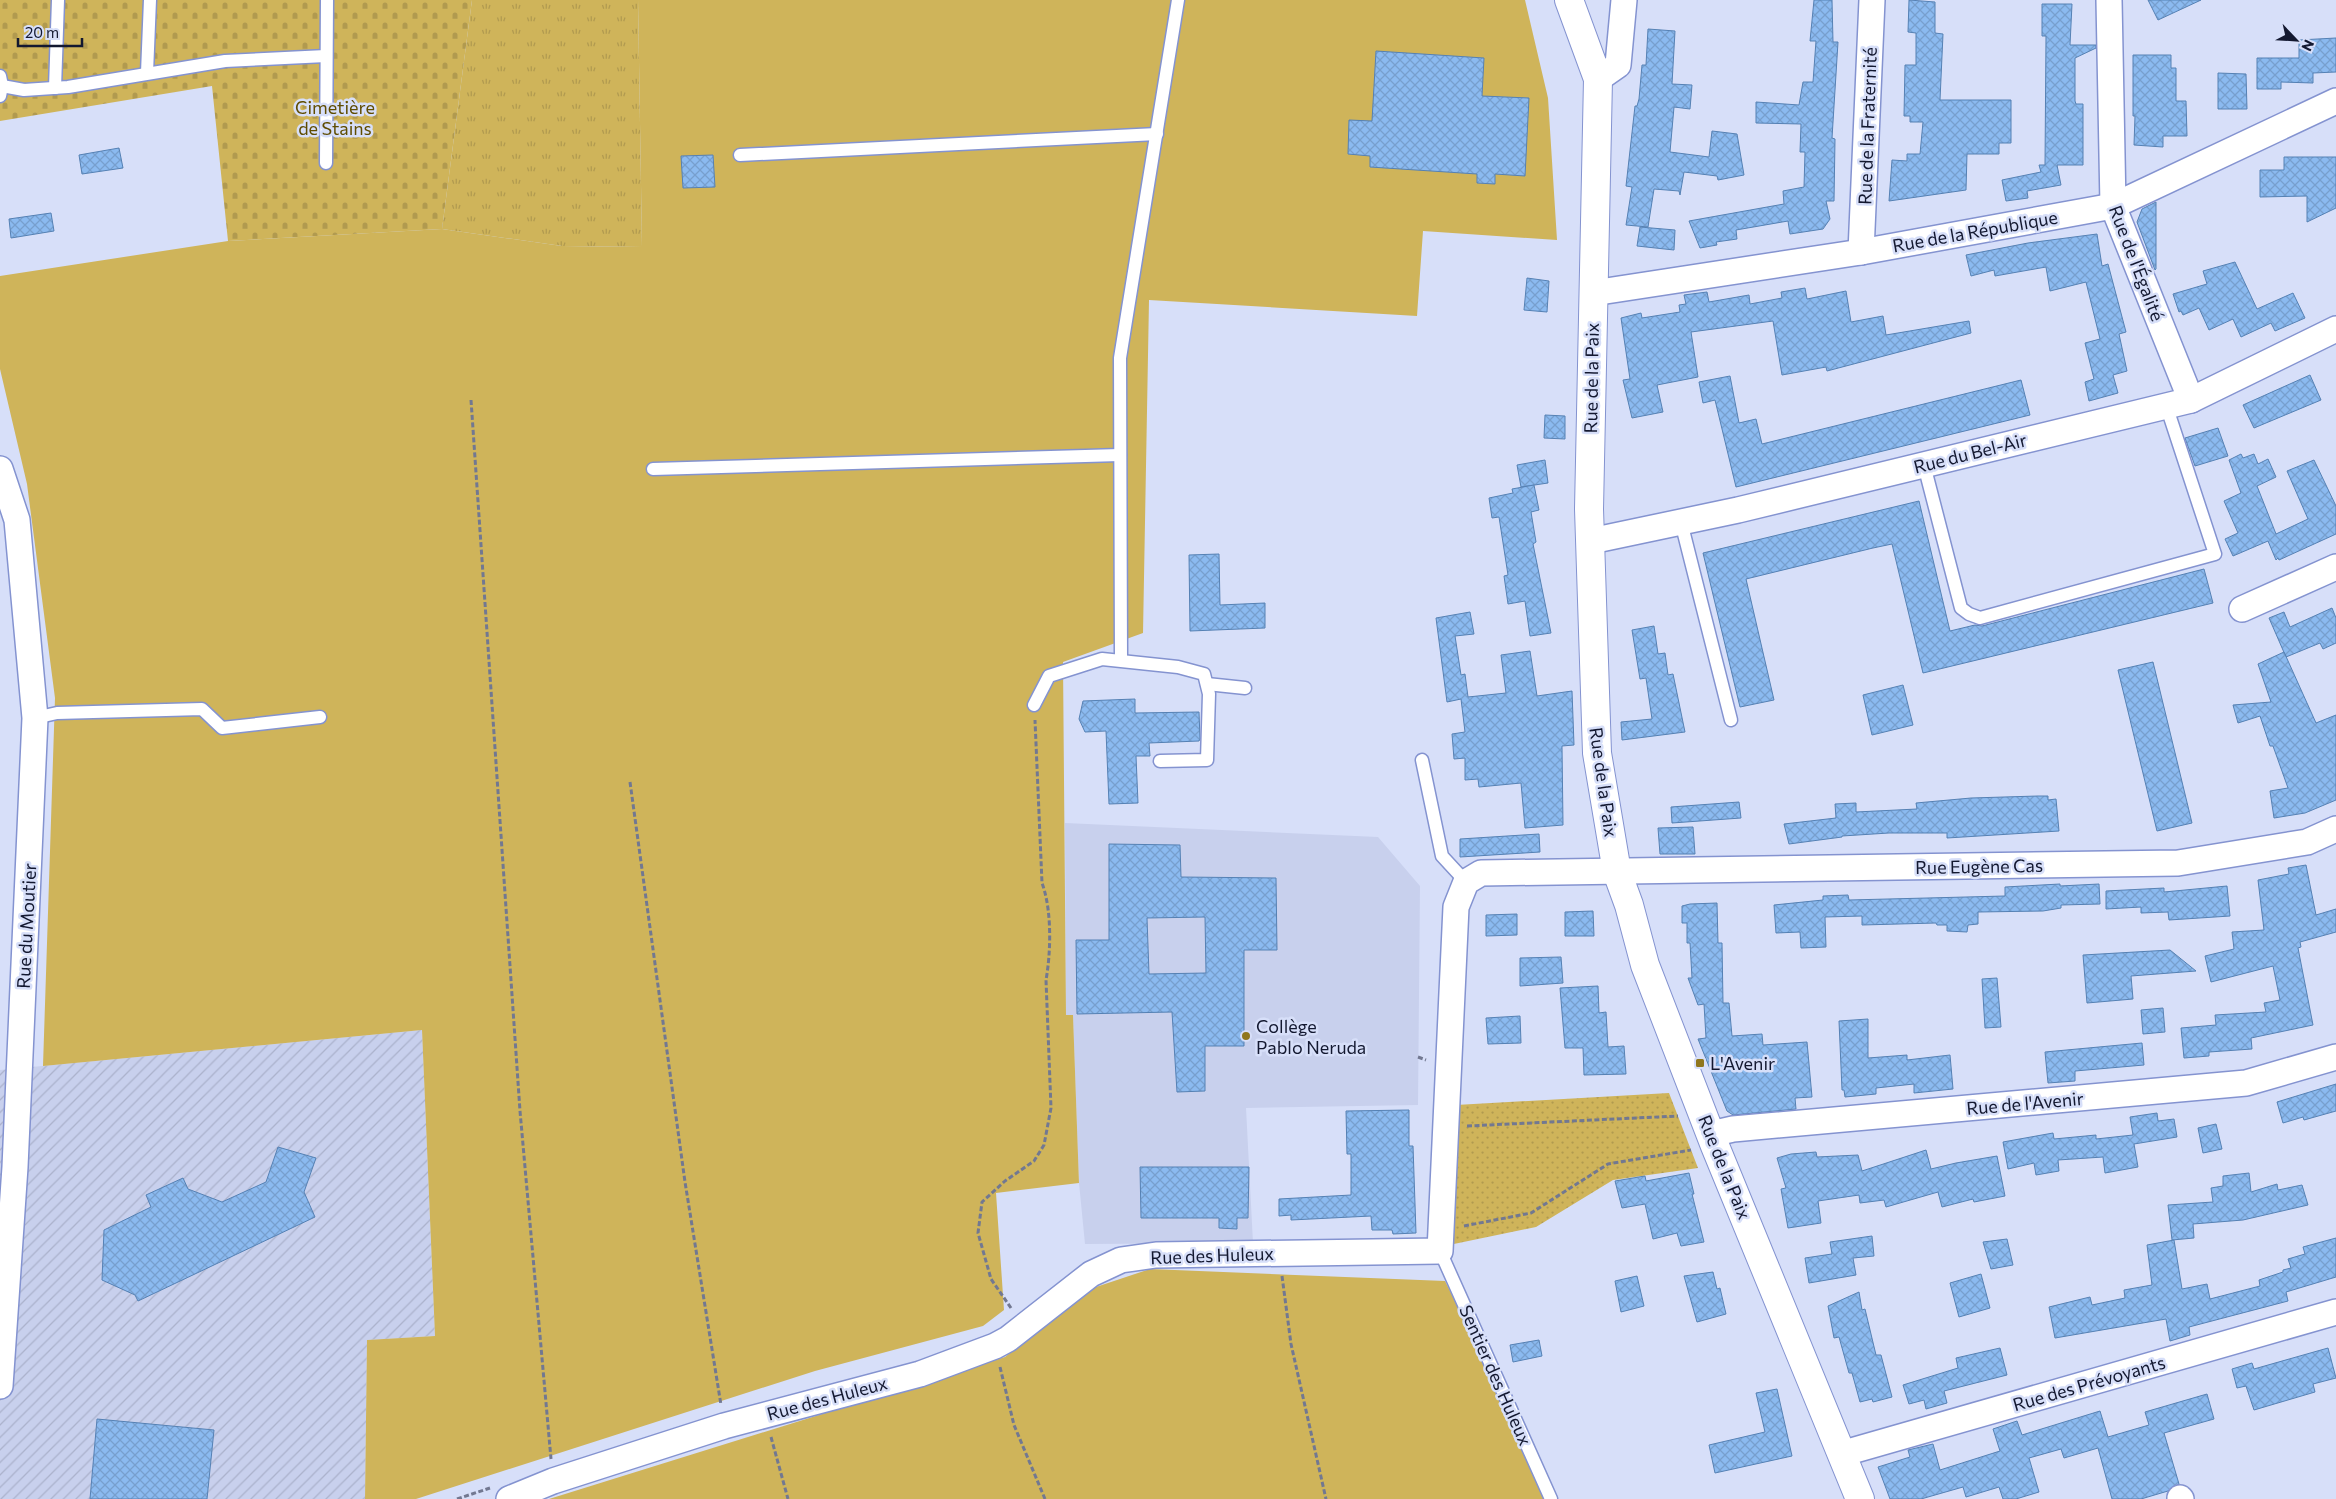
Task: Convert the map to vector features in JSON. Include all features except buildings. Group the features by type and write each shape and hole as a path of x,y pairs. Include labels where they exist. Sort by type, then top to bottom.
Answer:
{"street":[{"path":"1569,0 1598,79 1618,65 1624,0"},
{"name":"Rue de la Fraternité","path":"1862,252 1872,0"},
{"name":"Rue de l'Égalité","path":"2109,0 2113,206 2191,400"},
{"name":"Rue de la Paix","path":"1598,79 1589,509 1597,753 1617,872 1629,905 1645,965 1710,1131 1860,1499"},
{"name":"Rue de la République","path":"1593,293 1862,252 2113,206 2336,101"},
{"name":"Rue du Bel-Air","path":"1591,541 1681,522 2191,400 2336,328"},
{"name":"Rue du Moutier","path":"0,469 17,520 36,718 14,1167 0,1382"},
{"path":"2242,609 2336,567"},
{"name":"Rue Eugène Cas","path":"1617,872 2178,863 2307,842 2336,829"},
{"path":"1441,1240 1456,907 1466,882 1481,873 1617,872"},
{"name":"Rue de l'Avenir","path":"1710,1131 2246,1083 2336,1057"},
{"name":"Rue des Huleux","path":"509,1499 553,1481 724,1426 920,1374 996,1346 1091,1274 1122,1260 1156,1255 1280,1253 1441,1240"},
{"name":"Rue des Prévoyants","path":"1841,1454 2336,1312"}],"lane":[{"path":"55,88 58,0"},
{"path":"147,73 150,0"},
{"path":"326,0 326,163"},
{"path":"1121,660 1120,358 1178,0"},
{"path":"1,86 24,90 55,88 225,61 326,56"},
{"path":"740,155 1157,134"},
{"path":"1924,464 1961,608 1969,614 1980,618 2215,554 2166,406"},
{"path":"653,469 1120,455"},
{"path":"1681,522 1731,720"},
{"path":"1034,705 1049,676 1102,659 1178,666 1204,674 1209,694 1207,760 1160,760"},
{"path":"1206,684 1245,688"},
{"path":"36,718 57,713 202,709 222,728 320,717"},
{"path":"1422,760 1442,856 1466,882"},
{"name":"Sentier des Huleux","path":"1441,1240 1551,1499"}],"path":[{"path":"471,400 520,1111 553,1481"},
{"path":"1029,1322 1008,1306 991,1278 978,1233 982,1202 1034,1161 1044,1145 1051,1108 1046,980 1049,960 1047,896 1042,883 1034,705"},
{"path":"630,782 685,1182 724,1426"},
{"path":"1445,1127 1710,1131"},
{"path":"1441,1240 1531,1213 1608,1164 1710,1131"},
{"path":"1280,1253 1283,1294 1291,1344 1326,1499"},
{"path":"996,1346 1014,1425 1044,1499"},
{"path":"765,1415 788,1499"}],"shaded area":[{"name":"Collège Pablo Neruda","path":"1065,823 1378,837 1420,886 1418,1105 1246,1108 1253,1243 1085,1244 1079,1183 1073,1015 1066,1016"},
{"path":"422,1030 435,1336 367,1340 365,1499 0,1499 0,1070"}],"green space":[{"name":"Cimetière de Stains","path":"0,0 472,0 442,229 228,241 212,86 0,121"},
{"path":"472,0 638,0 642,247 562,246 442,229"},
{"path":"638,0 1525,0 1548,98 1557,240 1423,231 1417,316 1149,300 1143,633 1063,662 1066,1015 1073,1015 1079,1183 996,1193 1004,1310 983,1326 815,1371 416,1499 365,1499 367,1340 435,1336 422,1030 43,1066 55,698 27,484 0,369 0,276 228,241 442,229 562,246 642,247"},
{"path":"1669,1093 1698,1168 1613,1180 1536,1227 1449,1245 1456,1105"},
{"path":"1150,1269 1445,1281 1555,1499 549,1499 1005,1357 1090,1289"}],"place":[{"name":"Collège Pablo Neruda","path":"1246,1036"},
{"name":"L'Avenir","path":"1700,1063"}]}
